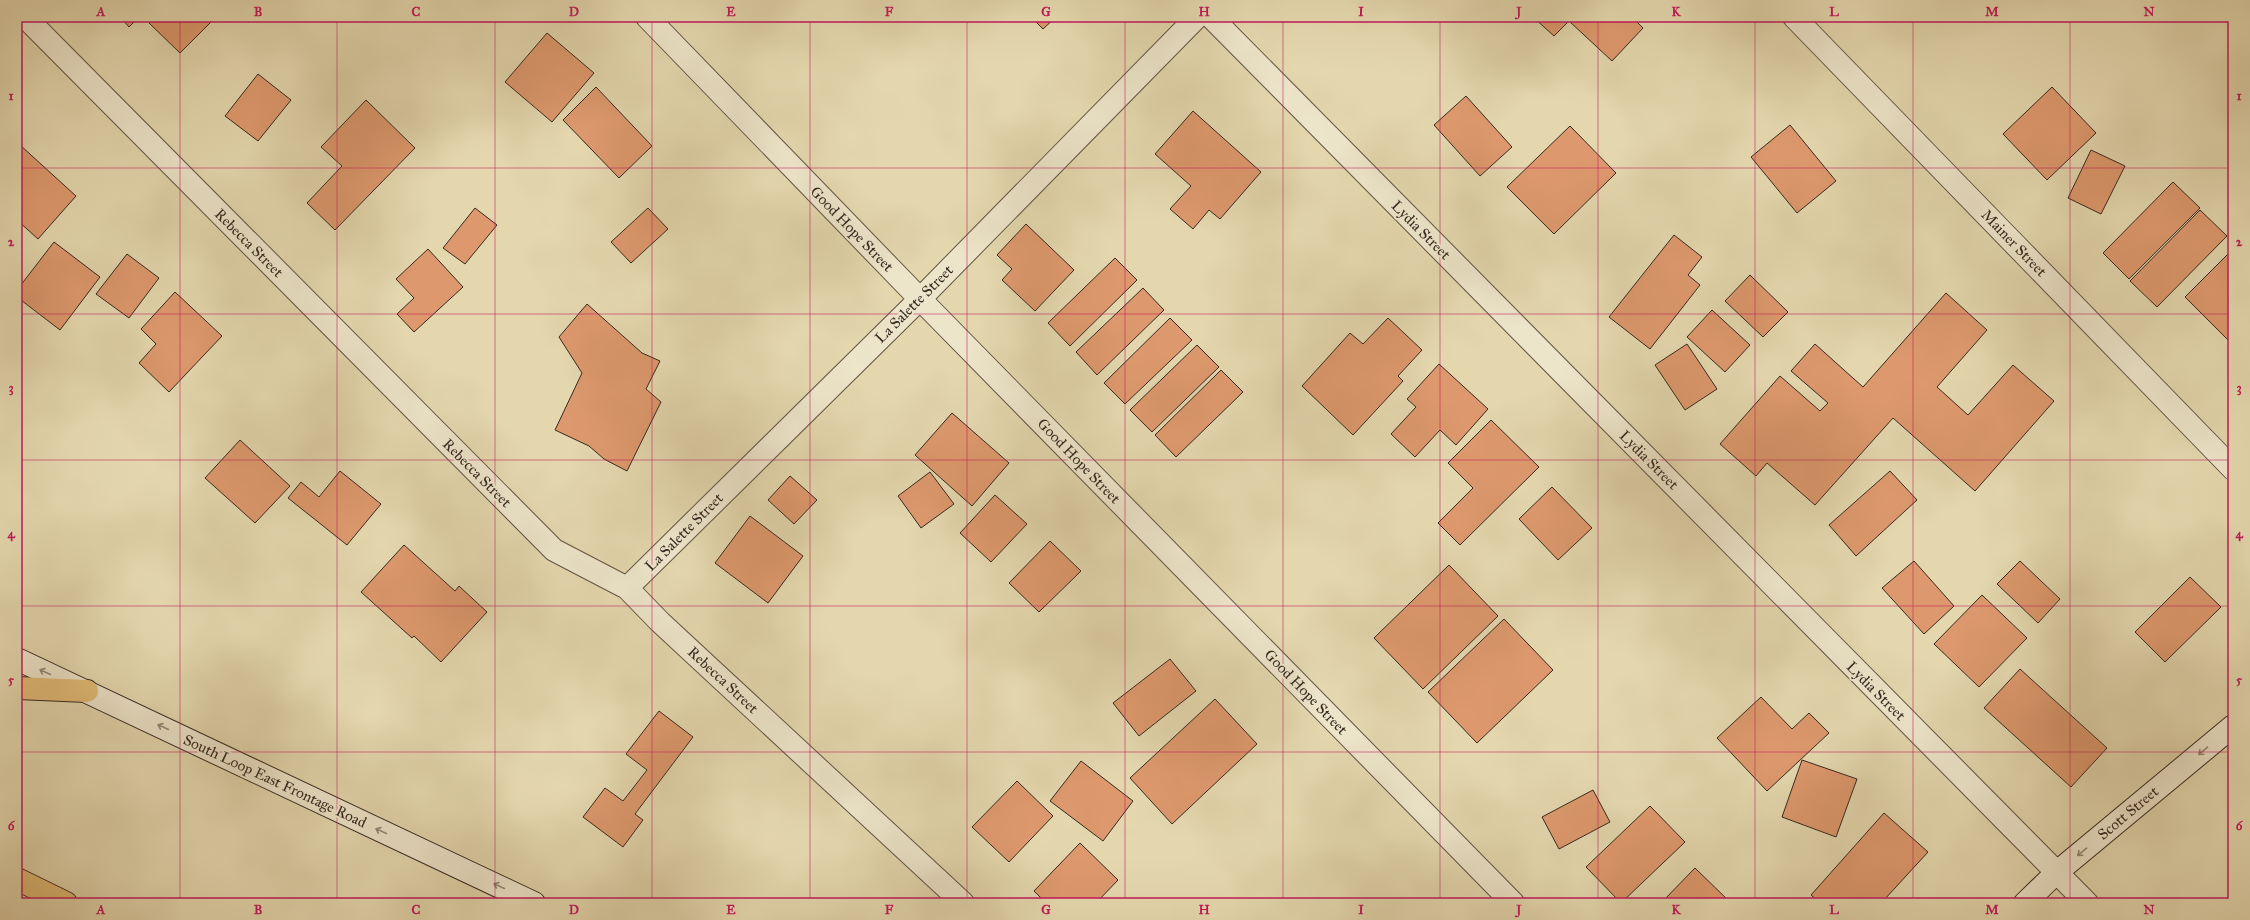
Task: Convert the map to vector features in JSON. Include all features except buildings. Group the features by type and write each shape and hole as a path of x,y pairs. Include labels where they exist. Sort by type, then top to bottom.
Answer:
{"highway":[{"path":"17,688 87,691"},
{"path":"17,879 66,903"}],"street":[{"name":"Rebecca Street","path":"25,17 554,550 627,588 660,622 959,901"},
{"name":"Good Hope Street","path":"647,17 920,299 1513,903"},
{"name":"La Salette Street","path":"627,588 920,299 1197,17"},
{"name":"Lydia Street","path":"1211,17 2087,903"},
{"name":"Mainer Street","path":"1794,17 2233,469"},
{"name":"South Loop East Frontage Road","path":"17,659 534,903"},
{"name":"Scott Street","path":"2025,903 2056,873 2233,726"}]}
